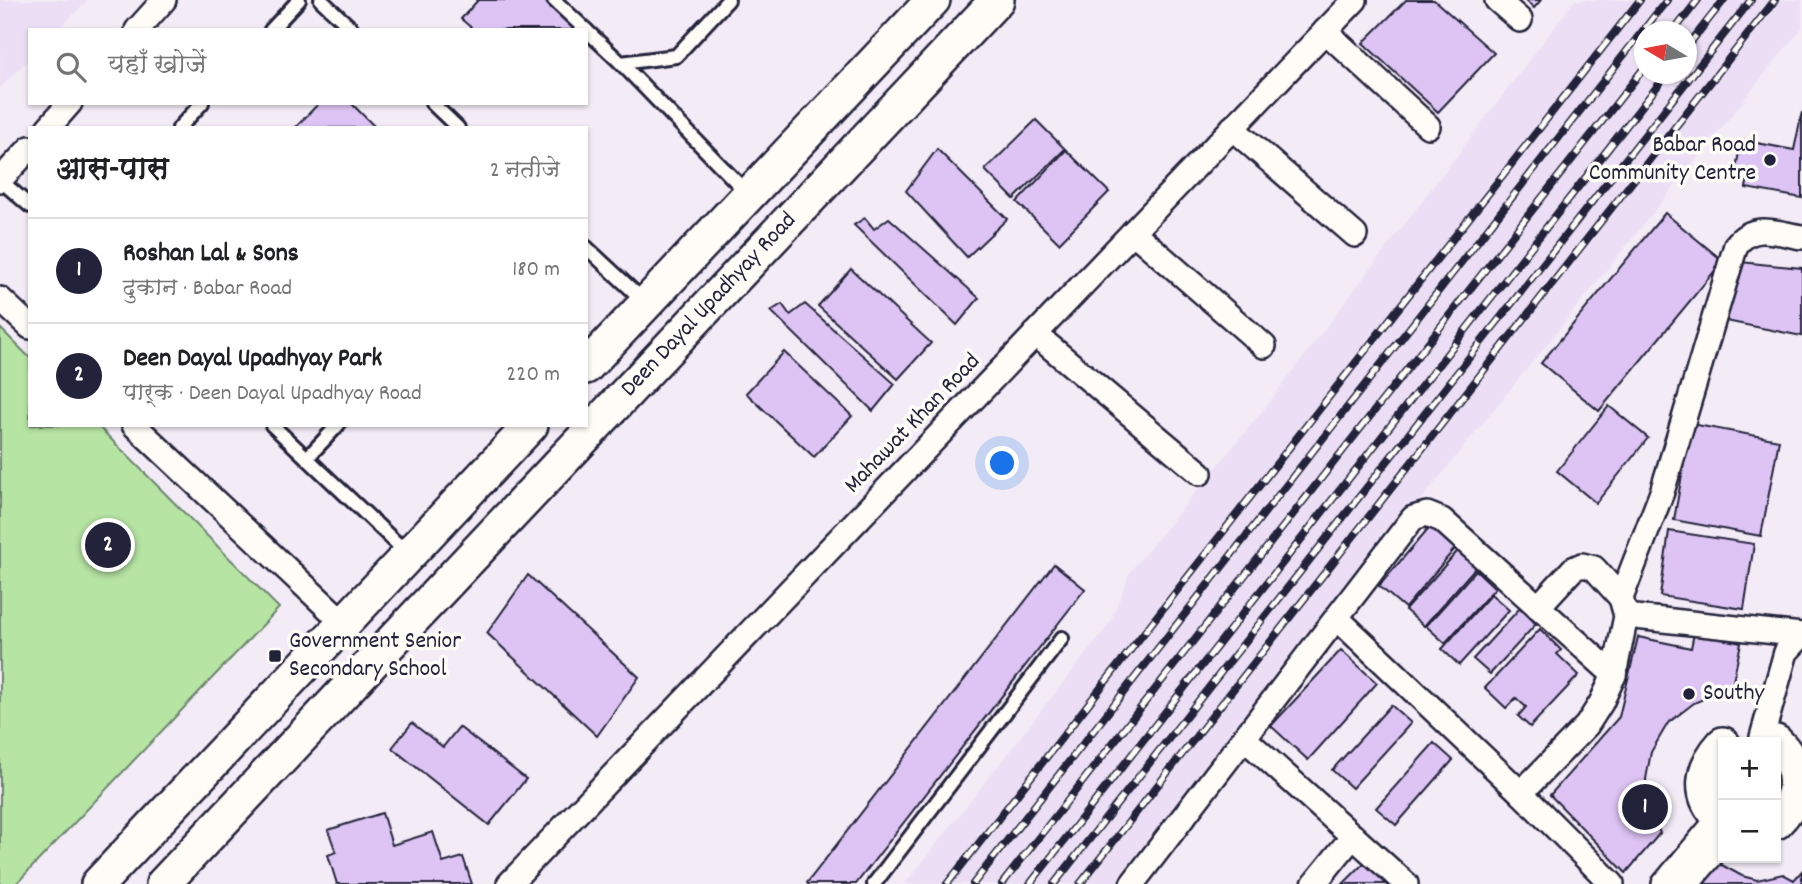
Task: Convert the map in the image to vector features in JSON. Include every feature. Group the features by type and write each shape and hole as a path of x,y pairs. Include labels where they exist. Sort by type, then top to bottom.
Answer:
{"main road":[{"name":"Deen Dayal Upadhyay Road","path":"588,365 933,0"},
{"name":"Deen Dayal Upadhyay Road","path":"163,884 997,0"},
{"path":"99,884 529,427"},
{"path":"1718,750 1712,756 1705,772 1705,790 1718,819"},
{"path":"1781,750 1794,763 1794,799"}],"street":[{"path":"139,28 164,0"},
{"name":"Mahawat Khan Road","path":"509,884 1355,0"},
{"path":"1497,0 1520,20"},
{"path":"1325,32 1428,126"},
{"path":"50,126 68,105"},
{"path":"1232,128 1355,235"},
{"path":"0,180 28,150"},
{"path":"1521,793 1587,725 1614,675 1623,607 1662,492 1736,245 1745,233 1760,230 1802,237"},
{"path":"1133,232 1264,346"},
{"path":"0,299 28,325"},
{"path":"1035,334 1200,473"},
{"path":"136,427 344,623"},
{"path":"1132,884 1413,518 1427,514 1442,520 1614,675"},
{"path":"1538,607 1573,569 1583,565 1594,568 1623,607 1802,635"},
{"path":"1338,619 1521,793 1612,884"},
{"path":"1773,737 1786,652 1802,635"},
{"path":"1245,739 1406,884"},
{"path":"1664,884 1718,830"},
{"path":"1687,884 1718,833"},
{"path":"1314,884 1353,836"}],"lane":[{"path":"273,28 299,0"},
{"path":"321,0 351,28"},
{"path":"554,0 584,28"},
{"path":"621,63 676,56 728,0"},
{"path":"588,32 749,195"},
{"path":"181,126 200,105"},
{"path":"434,105 456,126"},
{"path":"0,180 28,204"},
{"path":"588,249 646,303"},
{"path":"274,427 408,555"},
{"path":"307,458 336,427"},
{"path":"874,884 1062,638"}],"shaded area":[{"path":"0,0 88,0 60,28 28,28 28,60 0,88"},
{"path":"1575,0 1802,0 1802,28 1404,521 1122,884 905,884 1110,623 1130,572 1264,409"}],"green space":[{"path":"0,328 28,356 28,427 99,427 279,608 16,884 0,884"}],"building":[{"path":"478,0 548,0 578,26 472,28 461,19"},
{"path":"1406,0 1434,0 1494,53 1438,112 1363,43"},
{"path":"1525,0 1541,0 1534,8"},
{"path":"317,105 353,105 374,126 297,126"},
{"name":"Babar Road Community Centre","path":"1802,112 1802,198 1746,188 1749,172 1736,169 1741,140 1794,150"},
{"path":"1036,120 1065,149 1014,199 985,170"},
{"path":"937,149 1007,219 967,257 906,191"},
{"path":"1066,150 1109,192 1059,243 1017,202"},
{"path":"1665,213 1723,261 1599,411 1541,363"},
{"path":"865,218 874,229 889,218 979,298 957,325 854,225"},
{"path":"1740,262 1802,268 1802,336 1726,321"},
{"path":"851,269 931,343 898,379 818,306"},
{"path":"782,304 790,315 805,304 895,384 873,411 771,311"},
{"path":"784,352 852,416 814,457 746,393"},
{"path":"1609,406 1648,438 1596,503 1557,471"},
{"path":"1691,424 1779,440 1761,536 1674,520"},
{"path":"1433,523 1458,545 1405,608 1379,586"},
{"path":"1669,531 1754,544 1744,609 1660,596"},
{"path":"1464,544 1482,560 1424,626 1405,610"},
{"path":"1054,564 1085,589 856,884 808,884 807,883"},
{"path":"1476,570 1495,588 1445,643 1426,626"},
{"path":"528,575 639,677 597,736 487,633"},
{"path":"1491,594 1509,610 1459,665 1442,649"},
{"path":"1520,608 1536,624 1490,674 1473,659"},
{"path":"1540,629 1561,650 1557,654 1579,675 1530,727 1518,716 1526,707 1516,698 1506,708 1485,688"},
{"path":"1694,633 1741,643 1731,691 1694,703 1668,723 1651,752 1646,779 1649,809 1660,833 1626,873 1550,795 1619,717 1638,637 1691,648"},
{"path":"1341,650 1377,683 1308,760 1271,726"},
{"path":"1391,705 1411,723 1352,788 1332,770"},
{"path":"412,723 443,747 459,727 526,779 489,825 392,748"},
{"path":"1434,743 1453,760 1396,825 1376,808"},
{"path":"382,813 392,845 433,832 443,863 463,857 472,884 337,884 328,855 336,852 328,830"},
{"path":"1367,860 1391,884 1343,884"},
{"path":"1720,864 1742,876 1757,880 1783,874 1794,880 1802,871 1802,884 1703,884"}],"railway":[{"path":"947,884 1640,0"},
{"path":"973,884 1667,0"},
{"path":"1682,21 1698,0"},
{"path":"1697,34 1724,0"},
{"path":"1054,884 1751,0"},
{"path":"1080,884 1775,0"},
{"path":"1002,884 1634,81"},
{"path":"1030,884 1659,84"}],"place":[{"name":"Babar Road Community Centre","path":"1770,160"},
{"name":"Deen Dayal Upadhyay Park","path":"108,545"},
{"name":"Government Senior Secondary School","path":"275,656"},
{"name":"Southy","path":"1689,694"},
{"name":"Roshan Lal & Sons","path":"1645,807"}]}
